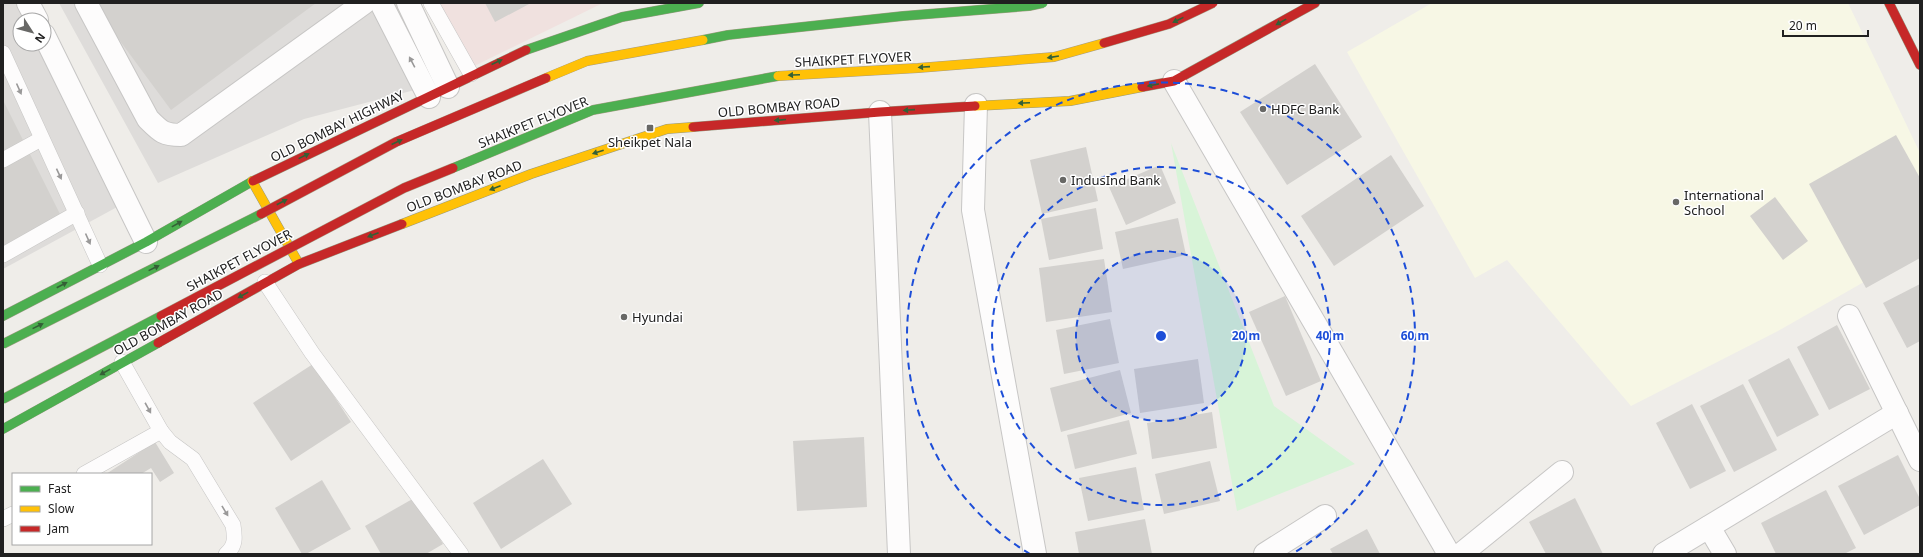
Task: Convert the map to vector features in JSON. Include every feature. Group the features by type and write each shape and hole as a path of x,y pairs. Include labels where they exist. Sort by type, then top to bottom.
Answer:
{"main road":[{"name":"OLD BOMBAY HIGHWAY","path":"3,316 146,242 252,181 429,97 471,74 522,51 622,17 699,3"},
{"path":"3,344 214,239 396,142 587,61 728,36 903,16 1029,6 1043,3"},
{"name":"SHAIKPET FLYOVER","path":"3,399 404,188 593,110 774,76 918,68 1054,57 1169,24 1213,3"},
{"path":"976,105 1070,101 1174,80 1315,3"},
{"path":"1889,3 1920,65"},
{"name":"OLD BOMBAY ROAD","path":"3,429 299,264 531,174 667,129 976,105"},
{"path":"252,181 299,264"}],"street":[{"path":"28,3 33,12"},
{"path":"86,3 148,119 159,130 169,135 181,135 364,3"},
{"path":"381,3 429,97"},
{"path":"408,3 448,87"},
{"path":"52,51 146,242"},
{"path":"1174,80 1449,554"},
{"path":"976,105 973,210 1035,554"},
{"path":"880,112 899,554"},
{"path":"1849,316 1920,460"},
{"path":"1664,554 1897,413"},
{"path":"1461,554 1562,472"},
{"path":"1265,554 1325,516"},
{"path":"1709,527 1725,554"}],"lane":[{"path":"431,3 471,74"},
{"path":"3,53 100,265"},
{"path":"3,160 42,139"},
{"path":"3,255 77,213"},
{"path":"265,282 312,353 461,554"},
{"path":"122,362 161,430 170,442 194,459 233,525 236,538 232,549 226,554"},
{"path":"86,473 161,430"},
{"path":"3,520 12,515"}],"shaded area":[{"path":"3,3 18,3 22,12 12,12 12,52 42,52 119,206 3,269"},
{"path":"59,3 404,3 449,81 304,119 158,183"},
{"path":"430,3 603,3 464,71"},
{"name":"International School","path":"1432,3 1848,3 1920,153 1920,250 1778,331 1631,406 1507,260 1475,278 1347,52"}],"green space":[{"path":"1171,143 1274,406 1355,464 1237,511"}],"building":[{"path":"92,3 316,3 171,110"},
{"path":"485,3 531,3 495,22"},
{"path":"1315,64 1362,137 1287,185 1240,112"},
{"path":"3,100 62,218 3,248"},
{"path":"1896,135 1920,178 1920,258 1866,288 1809,184"},
{"path":"1086,147 1098,201 1042,214 1030,160"},
{"path":"1391,155 1424,206 1334,266 1301,216"},
{"path":"1160,165 1176,203 1126,225 1109,187"},
{"path":"1775,197 1808,241 1783,260 1750,216"},
{"path":"1096,208 1103,249 1049,260 1041,219"},
{"path":"1178,218 1186,255 1123,269 1115,232"},
{"path":"1104,259 1112,312 1046,322 1039,268"},
{"path":"1920,284 1920,341 1907,348 1883,303"},
{"path":"1285,296 1321,381 1286,396 1249,312"},
{"path":"1110,319 1119,363 1064,374 1056,330"},
{"path":"1837,325 1870,389 1829,410 1797,347"},
{"path":"1789,358 1819,415 1777,437 1748,380"},
{"path":"1198,359 1204,403 1140,413 1134,369"},
{"path":"313,364 351,422 291,461 253,403"},
{"path":"1120,370 1131,413 1061,432 1050,388"},
{"path":"1743,384 1777,450 1734,472 1700,406"},
{"path":"1692,404 1726,471 1690,489 1656,423"},
{"path":"1212,412 1217,448 1152,459 1147,423"},
{"path":"1129,420 1137,454 1075,469 1067,435"},
{"path":"864,437 867,507 797,511 793,441"},
{"path":"155,442 174,473 160,482 151,468 143,473 108,473"},
{"path":"1898,455 1920,499 1920,505 1864,535 1838,486"},
{"path":"543,459 572,504 501,549 473,503"},
{"path":"1210,461 1220,501 1164,514 1155,474"},
{"path":"1136,467 1144,510 1088,521 1079,478"},
{"path":"322,480 351,529 306,554 302,554 275,508"},
{"path":"1826,490 1856,548 1844,554 1776,554 1761,523"},
{"path":"416,497 443,544 426,554 381,554 365,526"},
{"path":"1575,498 1603,554 1546,554 1529,522"},
{"path":"1145,519 1152,554 1079,554 1075,532"},
{"path":"1367,529 1380,554 1333,554 1330,549"}],"traffic: fast":[{"path":"526,50 622,17 699,3"},
{"path":"703,40 728,35 903,16 1029,6 1043,3"},
{"path":"453,168 593,110 778,76"},
{"path":"3,316 146,242 253,181"},
{"path":"3,344 261,214"},
{"path":"3,399 161,316"},
{"path":"3,429 158,343"}],"traffic: slow":[{"path":"546,78 587,61 703,40"},
{"path":"778,76 918,68 1054,57 1104,43"},
{"path":"975,106 1070,101 1142,87"},
{"path":"402,224 531,174 667,129 693,127"},
{"path":"252,181 299,264"}],"traffic: jam":[{"path":"1104,43 1169,24 1213,3"},
{"path":"1142,87 1174,81 1315,3"},
{"path":"1889,3 1920,65"},
{"path":"253,181 526,50"},
{"path":"261,214 396,142 546,78"},
{"path":"693,127 975,106"},
{"path":"161,316 404,188 453,168"},
{"path":"158,343 299,264 402,224"}],"place":[{"name":"HDFC Bank","path":"1263,109"},
{"name":"Sheikpet Nala","path":"650,128"},
{"name":"IndusInd Bank","path":"1063,180"},
{"name":"International School","path":"1676,202"},
{"name":"Hyundai","path":"624,317"}]}
